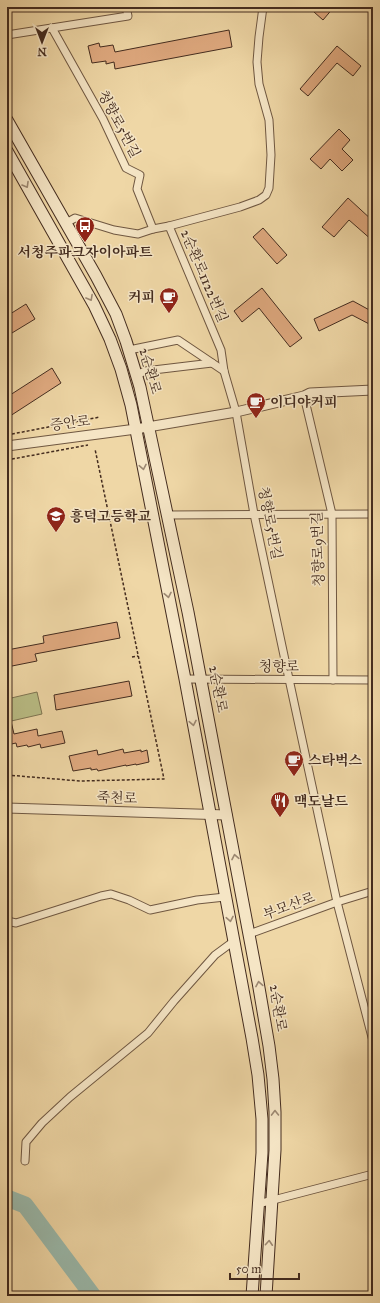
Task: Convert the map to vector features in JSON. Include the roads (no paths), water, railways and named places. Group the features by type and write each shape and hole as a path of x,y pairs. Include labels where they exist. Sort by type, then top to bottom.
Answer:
{"main road":[{"name":"2순환로","path":"7,120 66,222 116,314 137,375 149,427 201,679 268,1038 273,1079 275,1150 266,1296"},
{"name":"2순환로","path":"7,151 97,312 110,339 121,368 131,405 185,679 252,1038 258,1082 262,1119 262,1153 252,1296"}],"street":[{"path":"7,35 128,16 126,7"},
{"path":"169,226 240,207 259,200 270,188 271,155 269,120 259,84 257,62 262,7"},
{"name":"청향로5번길","path":"52,28 103,119 126,168 140,175 137,189 153,229"},
{"name":"2순환로1122번길","path":"66,222 75,218 114,230 138,234 169,226 221,350 224,371"},
{"path":"129,350 178,340 224,371"},
{"path":"137,375 145,371 212,363"},
{"name":"청향로5번길","path":"224,371 236,412 254,514 288,679 337,902"},
{"name":"증안로","path":"7,446 136,429 236,412 304,396 310,393 373,390"},
{"name":"청향로9번길","path":"304,396 332,514 333,680"},
{"path":"168,514 373,514"},
{"name":"청향로","path":"185,679 373,680"},
{"name":"죽천로","path":"7,808 227,815"},
{"name":"부모산로","path":"249,934 337,902 373,891"},
{"path":"7,921 16,923 111,894 129,900 150,910 197,900 225,897"},
{"name":"부모산로","path":"337,902 373,1041"},
{"path":"25,1161 26,1142 42,1123 70,1097 148,1033 215,955 234,941"},
{"path":"258,1204 373,1174"}],"waterway":[{"path":"7,1198 25,1205 93,1296"}],"place":[{"name":"서청주파크자이아파트","path":"85,243"},
{"name":"커피","path":"169,314"},
{"name":"이디야커피","path":"256,419"},
{"name":"흥덕고등학교","path":"56,533"},
{"name":"스타벅스","path":"294,777"},
{"name":"맥도날드","path":"280,818"}]}
